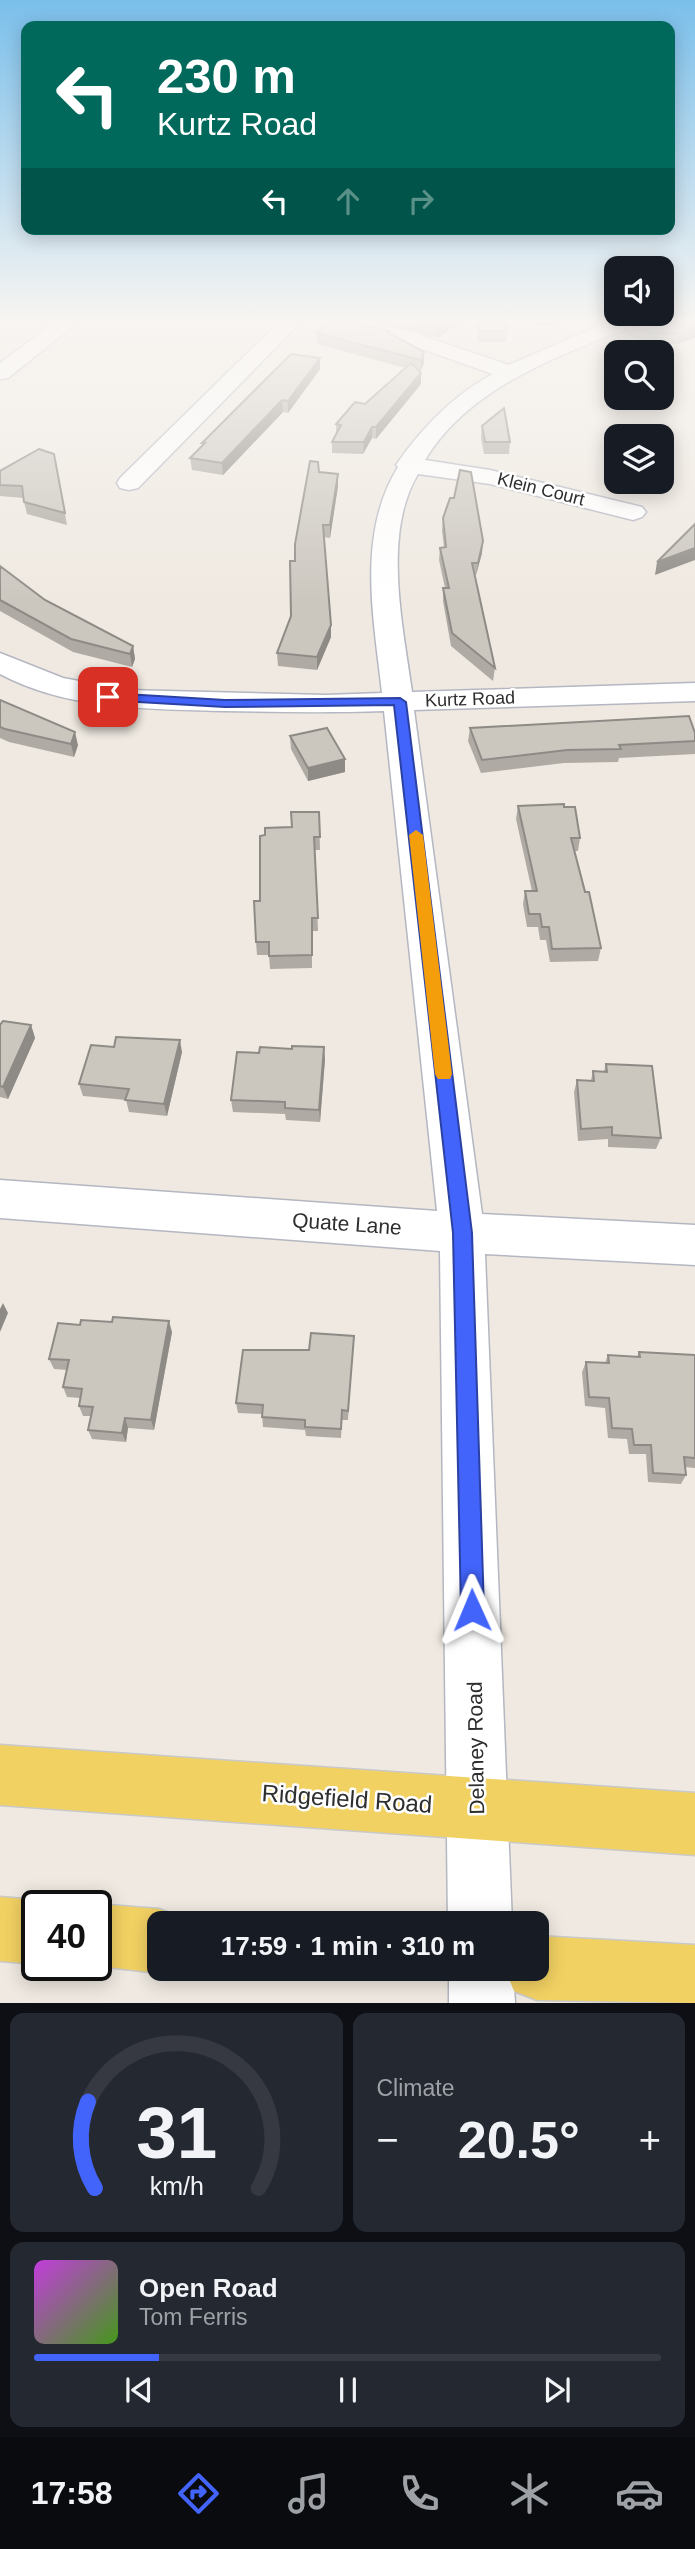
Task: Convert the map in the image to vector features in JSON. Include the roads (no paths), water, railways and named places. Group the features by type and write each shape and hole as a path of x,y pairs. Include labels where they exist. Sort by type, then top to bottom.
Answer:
{"main road":[{"name":"Ridgefield Road","path":"0,1775 695,1824"},
{"path":"0,1929 21,1931"},
{"path":"112,1937 147,1940"},
{"path":"549,1969 695,1978"}],"street":[{"path":"129,483 197,415"},
{"name":"Delaney Road","path":"450,415 423,443 408,465 391,504 382,553 383,580 463,1233 480,1911"},
{"name":"Klein Court","path":"408,465 490,477 633,512"},
{"name":"Kurtz Road","path":"0,662 26,676 57,686 127,699 225,703 400,702 695,692"},
{"name":"Quate Lane","path":"0,1199 463,1233 695,1245"},
{"path":"481,1981 482,2003"}]}
